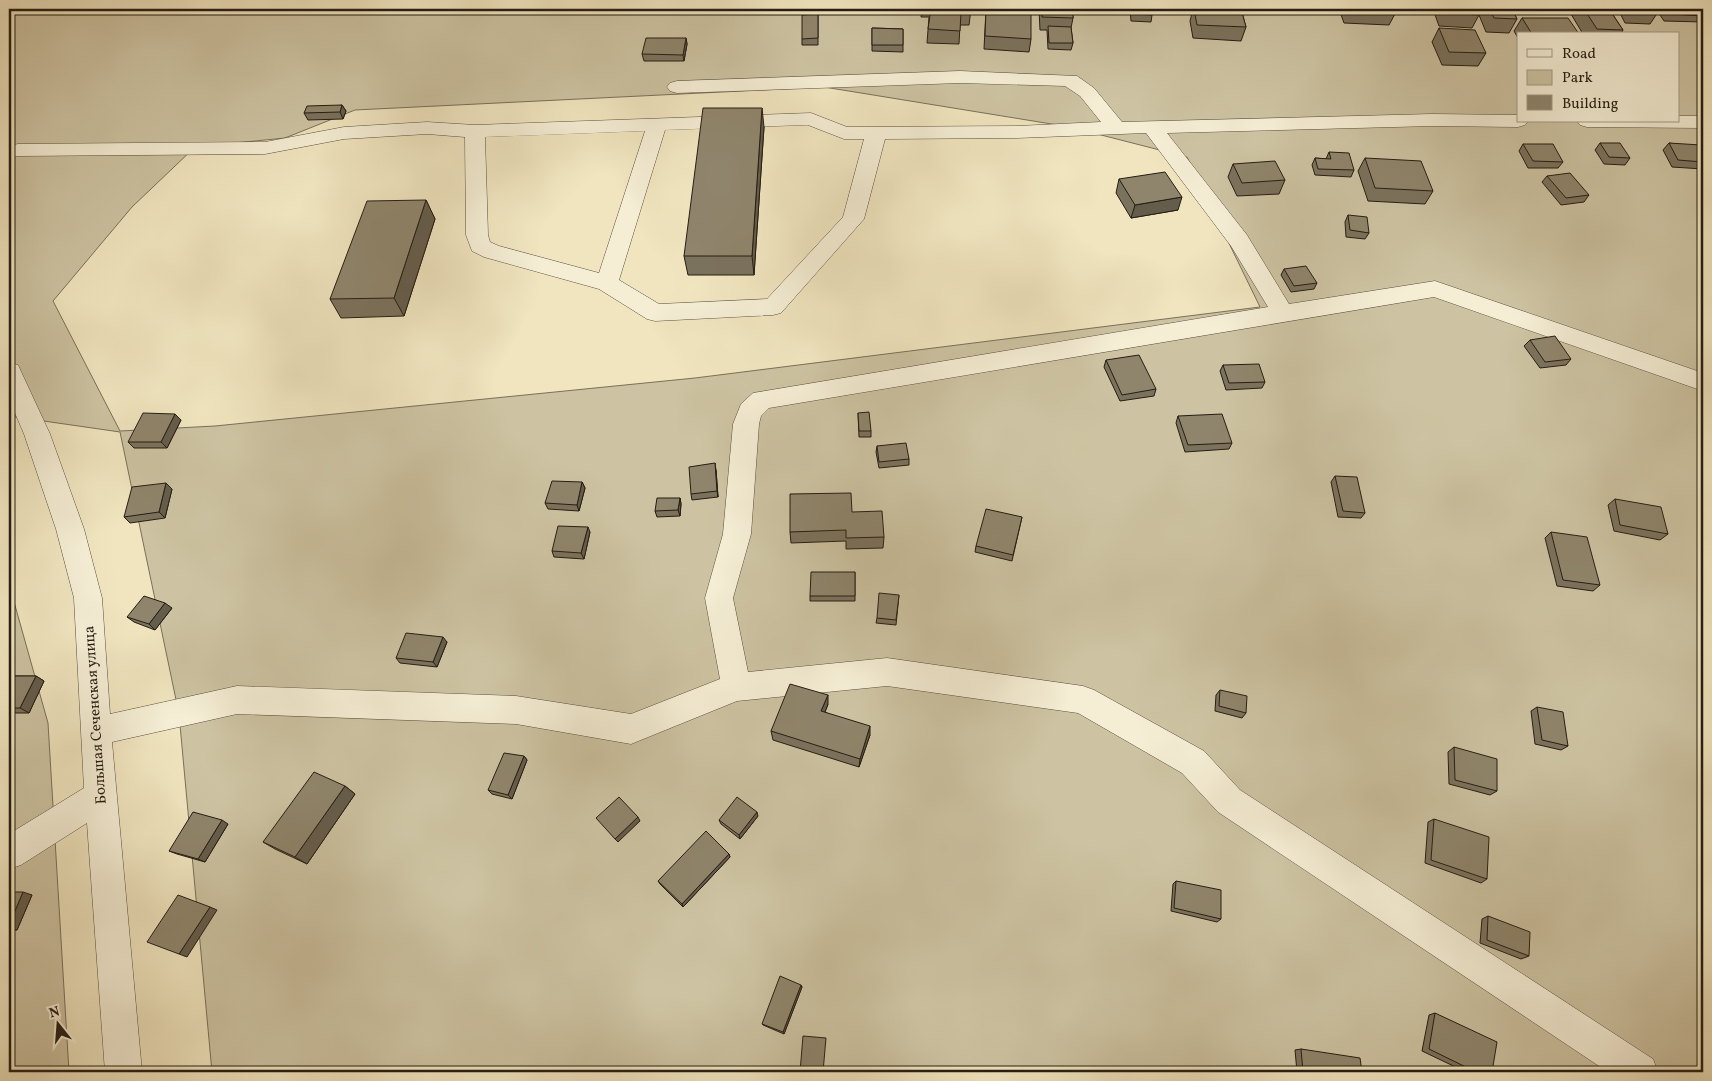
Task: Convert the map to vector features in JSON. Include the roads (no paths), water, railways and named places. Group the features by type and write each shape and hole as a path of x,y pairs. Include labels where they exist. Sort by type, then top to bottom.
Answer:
{"street":[{"path":"677,87 960,77 1070,80 1087,92 1116,128"},
{"path":"9,152 18,150 265,148 344,133 427,128 476,131 811,119 844,133 1017,132 1432,120 1517,121"},
{"path":"1680,122 1703,122"},
{"path":"607,283 657,124"},
{"path":"1152,127 1213,206 1272,292 1284,313"},
{"path":"476,131 477,235 480,246 492,252 607,283 655,313 773,307 853,219 876,133"},
{"path":"736,687 719,598 737,534 746,424 750,410 762,400 1435,289 1703,382"},
{"name":"Большая Сеченская улица","path":"9,371 37,434 70,529 88,598 122,1072"},
{"path":"98,732 237,700 516,710 631,730 736,687 887,672 1083,700 1193,762 1229,801 1640,1072"},
{"path":"9,853 102,795"}]}
